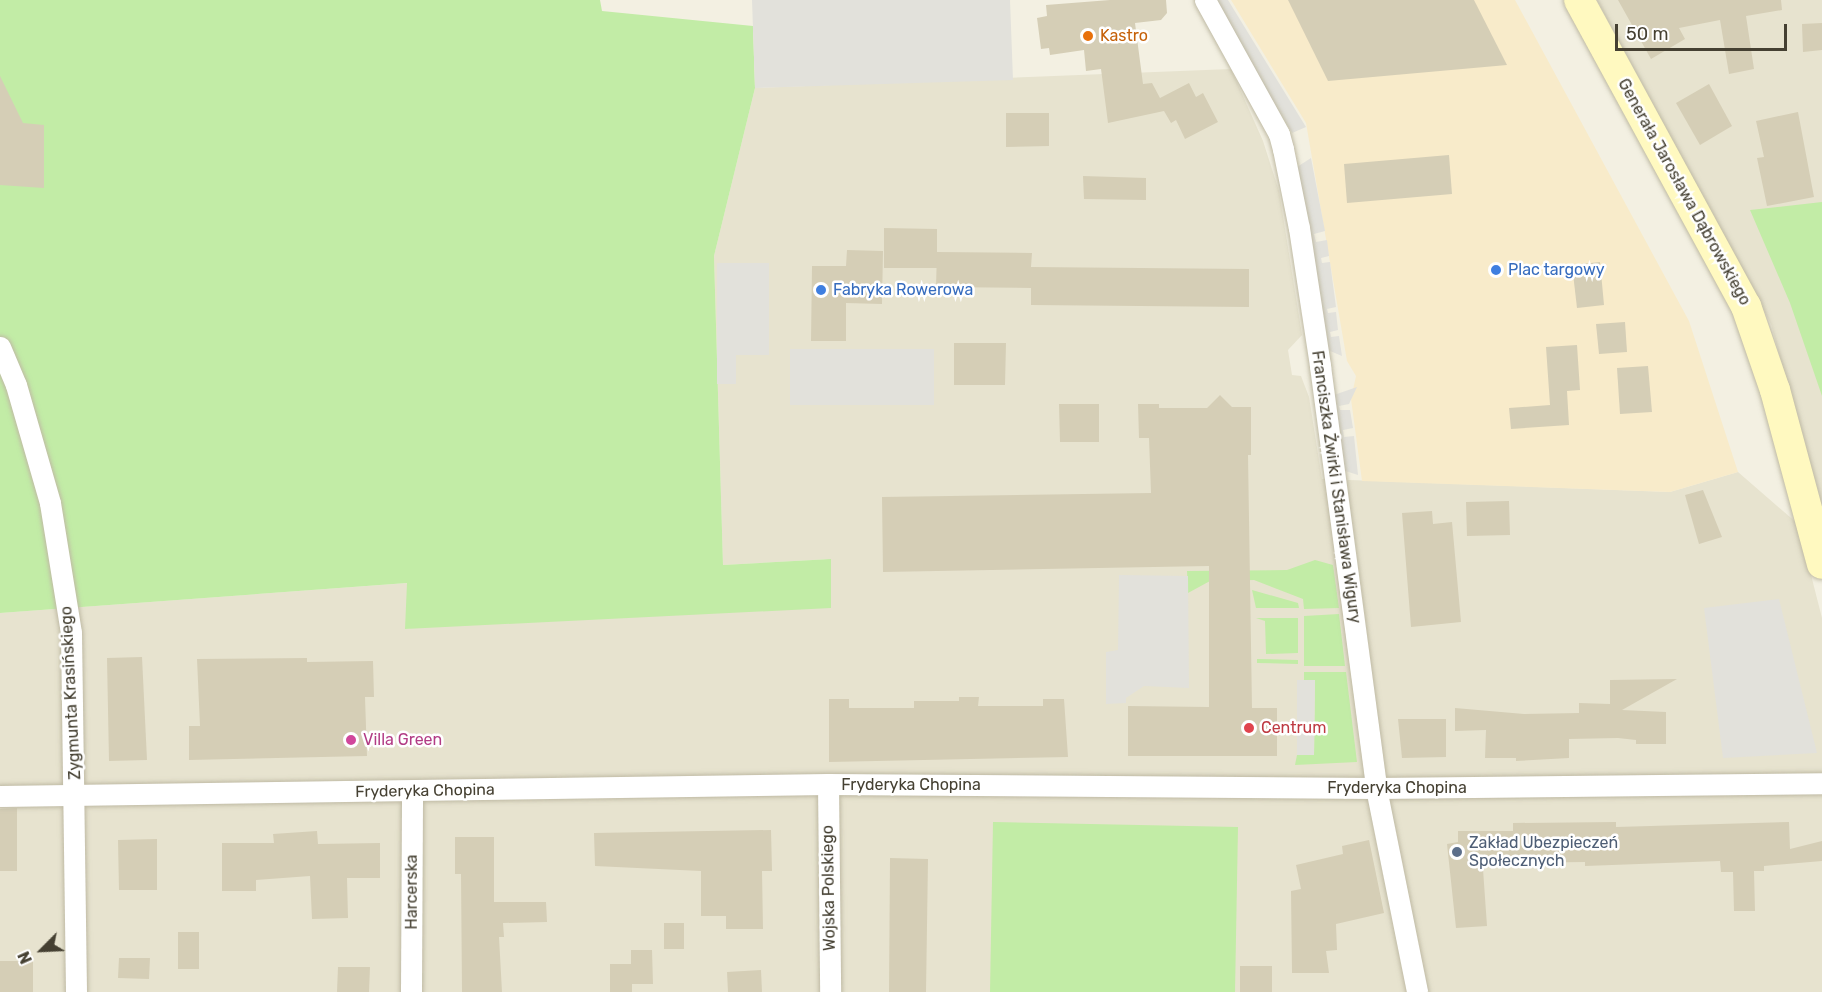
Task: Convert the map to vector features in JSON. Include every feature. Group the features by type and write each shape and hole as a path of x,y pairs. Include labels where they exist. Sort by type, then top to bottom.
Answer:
{"street":[{"name":"Franciszka Żwirki i Stanisława Wigury","path":"1205,0 1239,56 1281,142 1305,262 1377,788 1417,992"},
{"name":"Generała Jarosława Dąbrowskiego","path":"1579,0 1746,306 1775,390 1822,564"},
{"name":"Zygmunta Krasińskiego","path":"0,347 34,444 59,547 71,633 76,797 76,992"},
{"name":"Fryderyka Chopina","path":"0,796 76,797 828,784 1377,788 1822,783"},
{"name":"Wojska Polskiego","path":"828,784 831,992"},
{"name":"Harcerska","path":"411,992 412,792"}],"shaded area":[{"path":"752,0 1010,0 1013,80 755,88"},
{"path":"1211,0 1228,0 1306,127 1292,133"},
{"name":"Plac targowy","path":"1231,0 1515,0 1689,321 1738,472 1670,492 1362,481 1351,399 1356,376 1347,361 1306,123"},
{"path":"1597,0 1822,0 1822,511 1771,324"},
{"path":"1231,69 1263,141 1279,191 1302,335 1288,350 1292,375 1301,376 1309,397 1322,479 1670,492 1738,472 1798,524 1822,618 1822,992 0,992 0,613 408,583 406,629 830,559 723,565 714,256 755,88"},
{"path":"1311,158 1325,231 1314,234 1316,242 1327,240 1329,256 1321,258 1322,263 1330,262 1336,307 1327,309 1328,313 1336,312 1338,330 1330,332 1331,337 1339,336 1342,356 1323,348 1297,167"},
{"path":"717,263 769,263 769,355 736,355 736,384 717,384"},
{"path":"790,349 934,349 934,405 790,405"},
{"path":"1357,387 1349,404 1339,406 1340,410 1350,410 1353,428 1343,430 1344,437 1354,436 1358,475 1339,469 1334,395"},
{"path":"1119,575 1188,576 1189,688 1144,686 1126,698 1126,703 1106,704 1106,652 1118,650"},
{"path":"1779,599 1817,753 1723,758 1704,608"},
{"path":"1297,680 1315,680 1314,755 1297,755"}],"green space":[{"path":"0,0 600,0 602,11 753,26 755,88 714,256 723,565 831,559 831,608 405,629 407,583 0,613"},
{"path":"1822,202 1822,396 1790,303 1750,210"},
{"path":"1315,560 1333,565 1339,608 1304,609 1303,599 1254,580 1210,581 1188,593 1187,571 1287,570"},
{"path":"1252,590 1298,603 1299,608 1256,608"},
{"path":"1339,614 1345,666 1304,666 1304,616"},
{"path":"1256,618 1298,618 1298,653 1266,654 1265,621"},
{"path":"1257,659 1298,660 1298,664 1257,663"},
{"path":"1304,672 1346,672 1357,762 1295,765 1297,755 1314,755 1315,680 1304,680"},
{"path":"993,822 1238,827 1235,992 990,992"}],"building":[{"path":"1110,0 1166,0 1167,13 1161,20 1135,23 1143,84 1152,83 1160,98 1189,83 1196,97 1203,93 1218,122 1185,139 1176,120 1171,123 1164,111 1108,123 1101,69 1086,71 1084,50 1050,55 1049,48 1041,49 1037,18 1047,16 1046,5"},
{"path":"1288,0 1474,0 1507,65 1328,81"},
{"path":"1618,0 1781,0 1782,10 1746,16 1754,69 1729,74 1720,20 1679,28 1685,39 1651,59"},
{"path":"1822,23 1822,50 1803,52 1802,24"},
{"path":"0,76 23,123 44,125 44,188 0,185"},
{"path":"1709,84 1732,126 1700,145 1676,103"},
{"path":"1798,112 1814,197 1767,206 1757,158 1764,157 1756,121"},
{"path":"1006,113 1049,113 1049,146 1006,147"},
{"path":"1449,155 1452,194 1347,203 1344,164"},
{"path":"1083,176 1146,178 1146,200 1084,199"},
{"path":"884,228 937,229 937,268 884,268"},
{"path":"847,250 883,251 882,304 846,303 846,341 811,341 812,266 846,266"},
{"path":"937,252 1032,253 1031,267 1249,269 1249,307 1031,305 1031,288 936,287"},
{"path":"1600,262 1604,305 1577,308 1572,265"},
{"path":"1625,322 1627,352 1599,354 1596,324"},
{"path":"954,343 1006,343 1005,385 954,385"},
{"path":"1577,345 1580,390 1567,391 1569,425 1511,429 1509,408 1550,405 1546,347"},
{"path":"1648,366 1652,412 1620,414 1617,368"},
{"path":"1220,395 1232,407 1251,407 1251,455 1248,455 1252,708 1277,708 1277,756 1128,756 1128,706 1209,707 1209,566 883,572 882,497 1151,493 1149,438 1139,438 1138,404 1159,404 1159,408 1207,408"},
{"path":"1059,404 1099,404 1099,442 1060,442"},
{"path":"1703,490 1722,537 1699,544 1685,495"},
{"path":"1509,501 1510,535 1467,536 1466,502"},
{"path":"1432,511 1433,524 1452,522 1461,622 1411,627 1402,513"},
{"path":"142,657 147,760 109,761 107,658"},
{"path":"307,658 307,662 373,661 374,697 365,697 367,756 189,760 189,726 200,726 197,659"},
{"path":"1677,679 1622,710 1666,712 1666,744 1636,744 1636,740 1618,738 1569,739 1569,758 1516,761 1516,758 1485,758 1486,730 1455,731 1455,708 1524,714 1579,713 1579,703 1610,704 1610,680"},
{"path":"959,697 979,697 978,706 1043,706 1043,699 1064,699 1068,757 829,762 829,699 849,699 849,708 914,708 914,701 959,701"},
{"path":"1398,719 1446,719 1446,757 1402,758"},
{"path":"17,808 17,871 0,871 0,809"},
{"path":"1616,822 1616,827 1789,822 1790,849 1822,841 1822,861 1764,866 1764,871 1754,871 1755,911 1734,911 1733,872 1721,872 1720,861 1585,866 1585,862 1501,863 1483,869 1487,926 1456,928 1447,844 1458,842 1458,831 1513,831 1513,823"},
{"path":"771,830 772,871 762,871 763,929 726,929 726,916 701,916 701,871 595,866 594,833"},
{"path":"317,831 318,844 380,843 380,878 347,878 348,918 312,919 310,876 256,880 256,891 222,891 222,843 274,843 273,834"},
{"path":"455,837 494,837 494,902 546,902 547,922 503,923 504,937 499,937 502,992 462,992 461,874 455,874"},
{"path":"157,839 157,890 119,890 118,840"},
{"path":"1369,840 1384,913 1336,924 1337,950 1326,951 1329,973 1292,973 1291,891 1301,889 1296,865 1343,854 1342,846"},
{"path":"890,858 928,859 926,992 889,992"},
{"path":"664,923 684,923 684,949 664,949"},
{"path":"178,932 199,932 199,969 178,969"},
{"path":"631,950 652,950 653,984 632,984 632,992 610,992 610,964 631,964"},
{"path":"119,958 150,958 149,979 118,978"},
{"path":"0,961 33,961 33,992 0,992"},
{"path":"1240,966 1272,966 1272,992 1240,992"},
{"path":"338,967 370,967 369,992 337,992"},
{"path":"761,970 762,992 728,992 727,972"}],"place":[{"name":"Kastro","path":"1088,36"},
{"name":"Plac targowy","path":"1496,270"},
{"name":"Fabryka Rowerowa","path":"821,290"},
{"name":"Centrum","path":"1249,728"},
{"name":"Villa Green","path":"351,740"},
{"name":"Zakład Ubezpieczeń Społecznych","path":"1457,852"}]}
